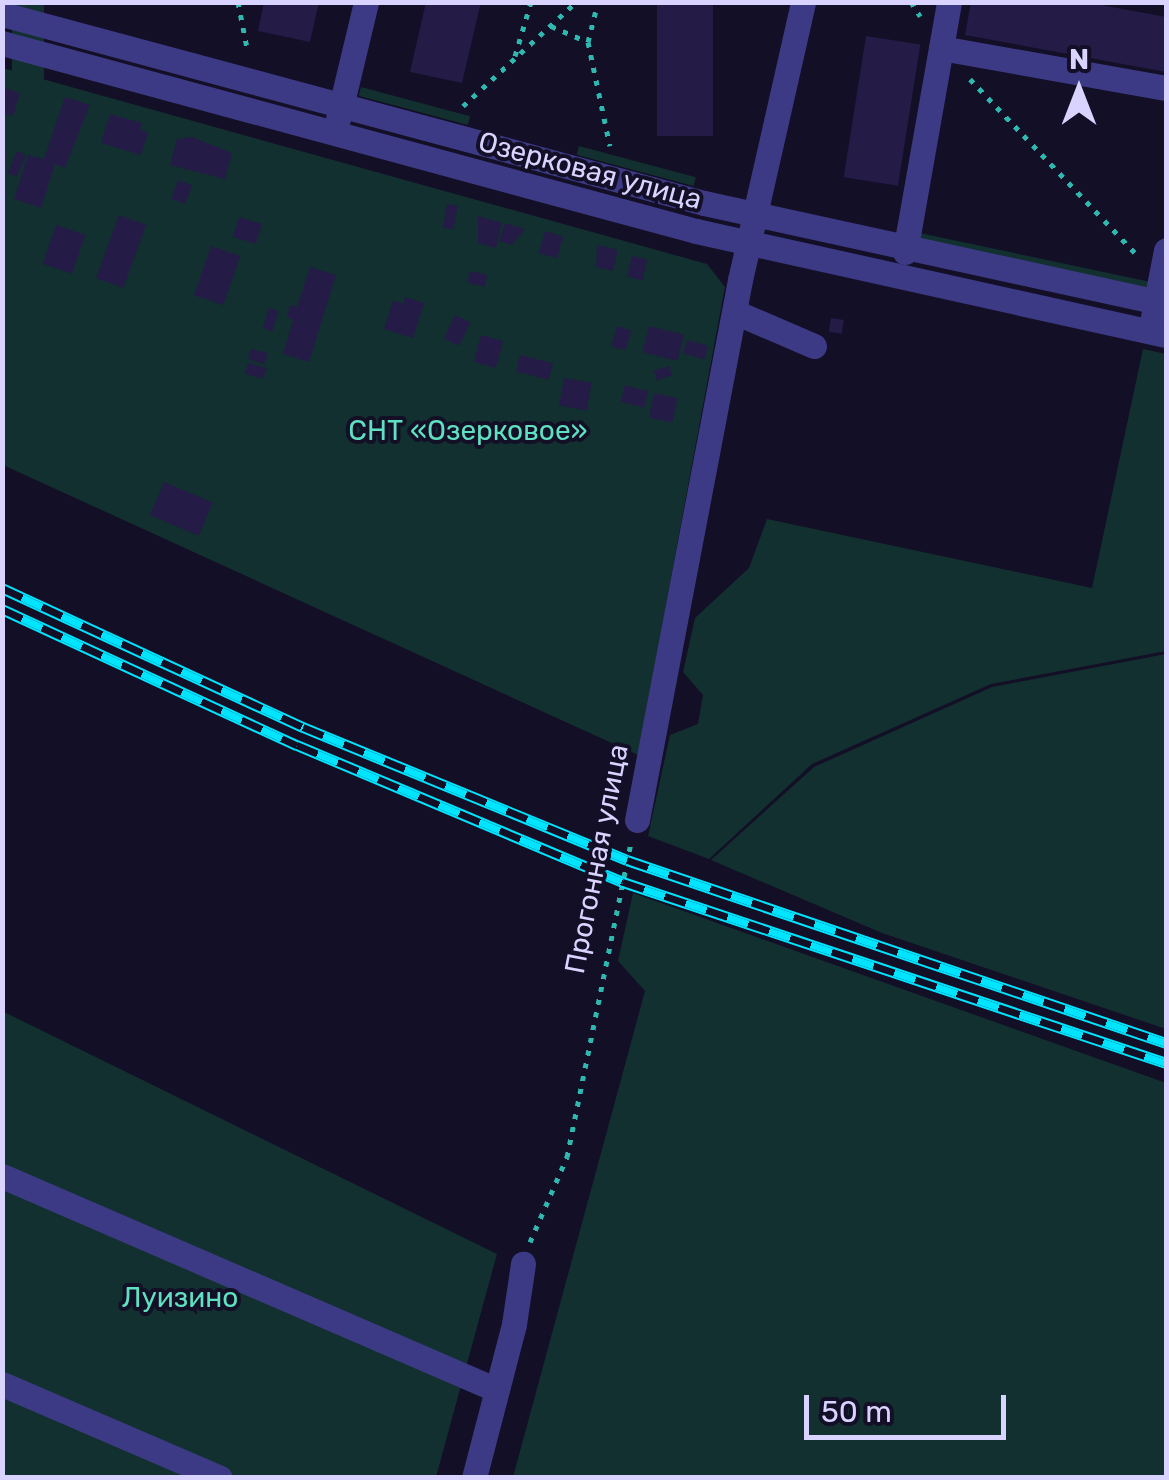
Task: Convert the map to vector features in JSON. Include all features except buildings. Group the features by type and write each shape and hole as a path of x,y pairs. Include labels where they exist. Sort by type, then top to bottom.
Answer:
{"street":[{"path":"334,132 366,2"},
{"name":"Прогонная улица","path":"636,820 735,312 803,2"},
{"path":"905,252 949,2"},
{"name":"Озерковая улица","path":"2,14 759,216 905,252 1161,303"},
{"name":"Озерковая улица","path":"2,43 751,244 1158,333"},
{"path":"941,48 1166,88"},
{"path":"1158,333 1166,250"},
{"path":"735,312 814,346"},
{"path":"2,1176 497,1390"},
{"path":"474,1478 523,1264"},
{"path":"2,1384 220,1478"}],"path":[{"path":"238,2 247,48"},
{"path":"514,58 531,2"},
{"path":"462,106 576,2"},
{"path":"598,2 588,42 610,146"},
{"path":"911,2 941,48 1141,259"},
{"path":"551,26 588,42"},
{"name":"Прогонная улица","path":"523,1264 567,1157 636,820"}],"green space":[{"path":"12,3 44,3 44,338 12,338"},
{"name":"СНТ «Озерковое»","path":"3,68 707,264 725,287 638,755 3,465"},
{"path":"361,87 470,116 468,125 359,96"},
{"path":"579,146 696,177 694,186 577,155"},
{"path":"920,233 1152,282 1150,290 918,241"},
{"path":"1143,349 1166,354 1166,651 991,684 812,764 709,859 648,836 670,735 698,724 703,695 683,672 695,618 749,568 767,519 1092,588"},
{"path":"1166,654 1166,1029 882,933 711,860 814,767 992,687"},
{"path":"633,893 1166,1083 1166,1477 513,1477 645,991 618,961"},
{"name":"Луизино","path":"2,1011 497,1254 436,1477 3,1477"}],"railway":[{"path":"2,588 303,727 627,860 1166,1043"},
{"path":"2,609 297,745 623,882 1166,1063"}]}
